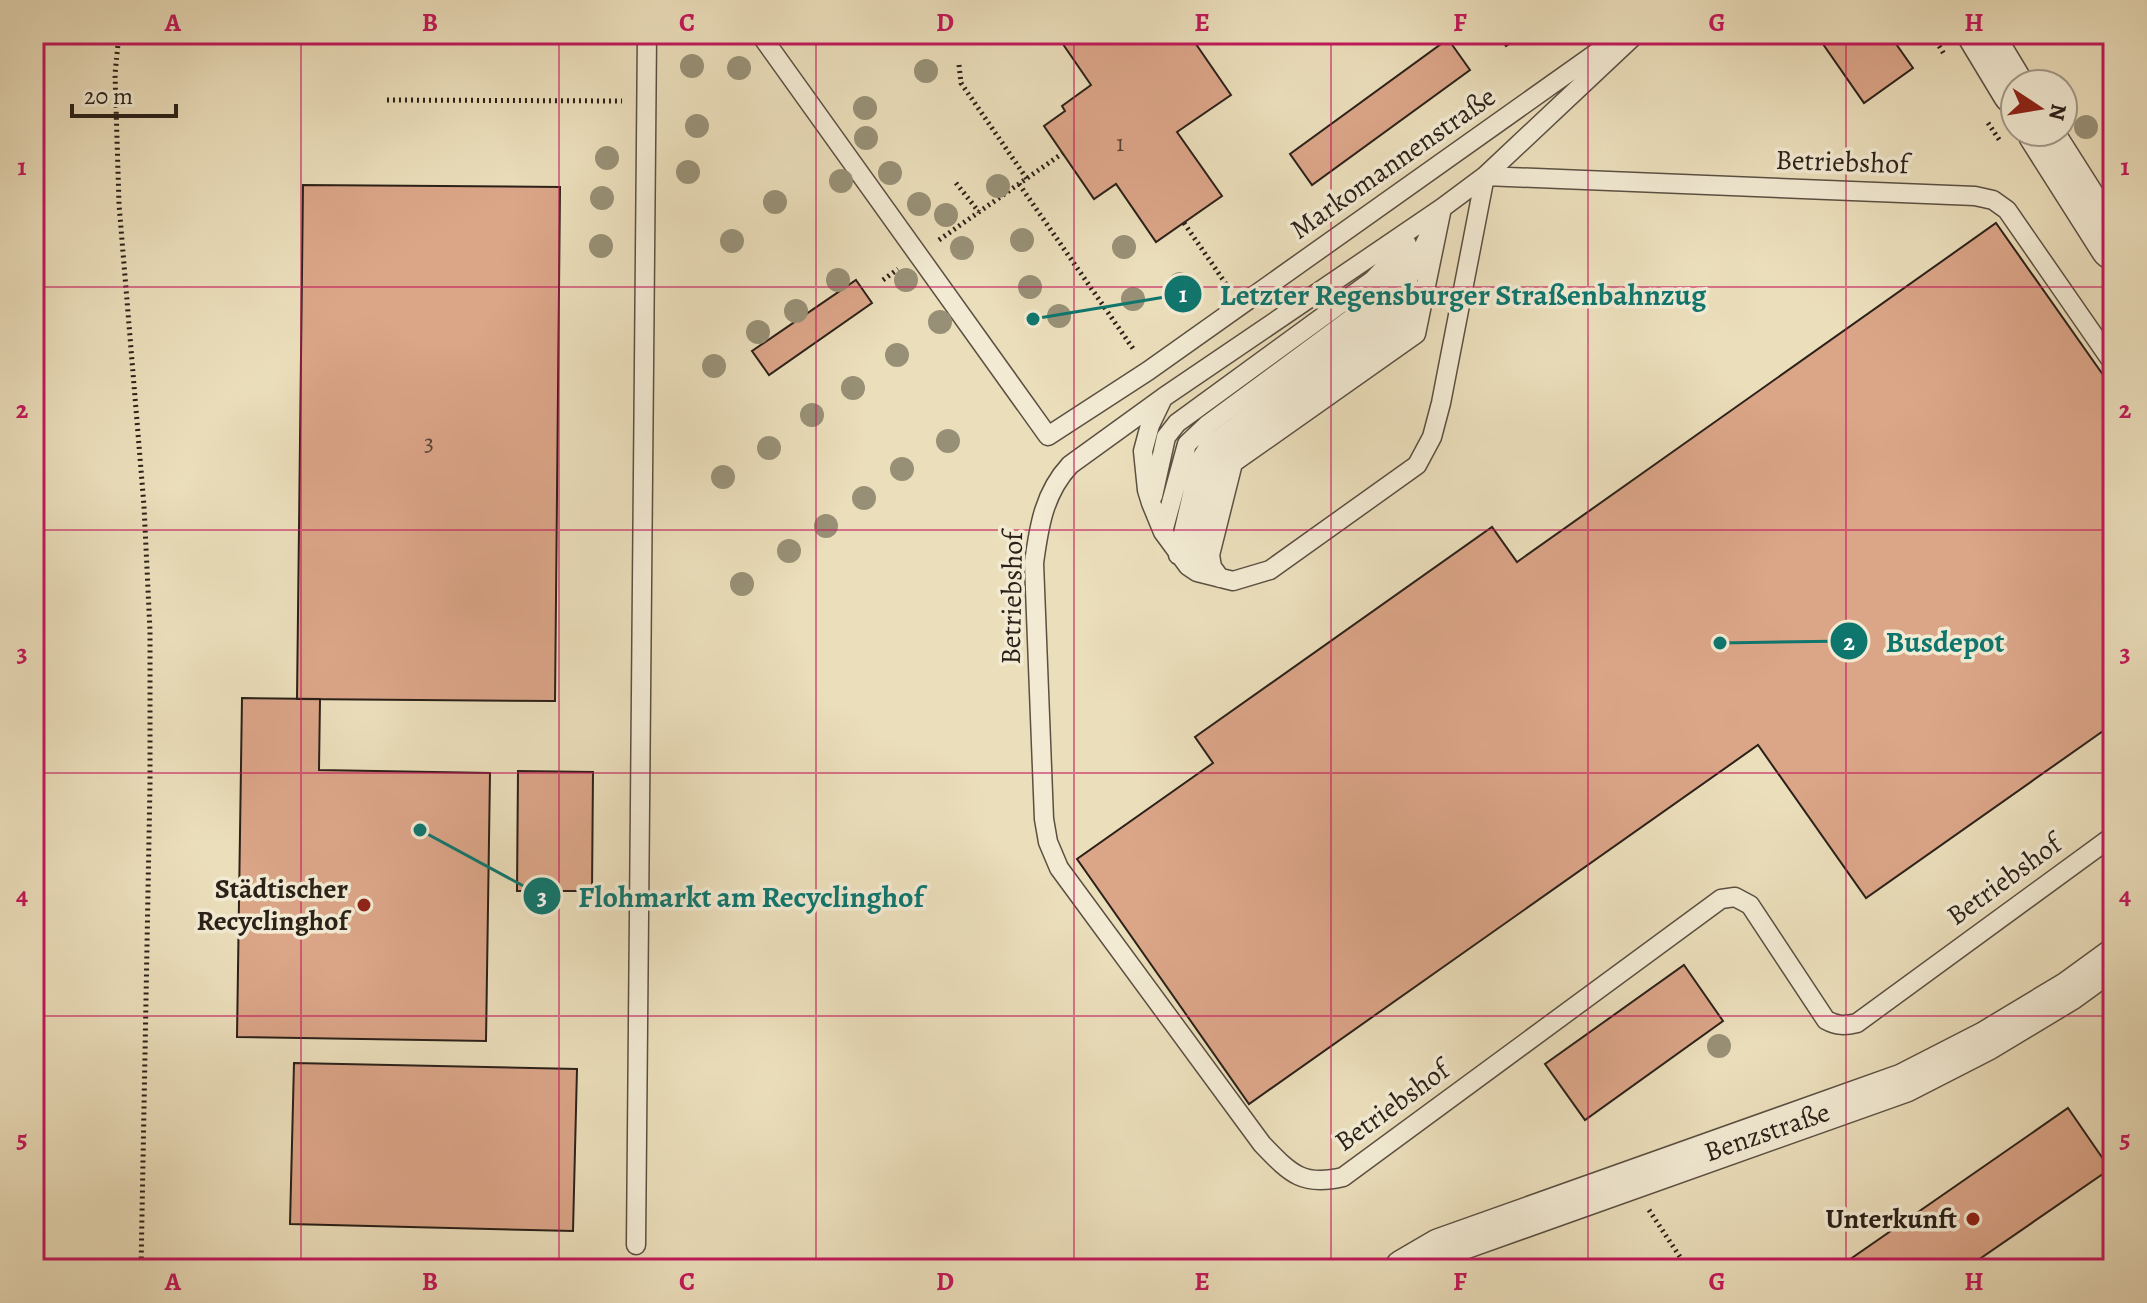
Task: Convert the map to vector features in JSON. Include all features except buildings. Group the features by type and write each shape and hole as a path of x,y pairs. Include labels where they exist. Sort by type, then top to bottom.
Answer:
{"street":[{"path":"1980,34 2001,68"},
{"path":"2050,148 2113,247"},
{"name":"Benzstraße","path":"1404,1269 1440,1248 1904,1083 1986,1041 2069,991 2113,959"}],"lane":[{"path":"636,1245 647,34"},
{"name":"Markomannenstraße","path":"760,34 1048,436 1148,371 1623,34"},
{"name":"Betriebshof","path":"1636,34 1485,176 1164,397 1070,465 1052,489 1039,528 1034,563 1044,819 1048,842 1059,868 1262,1144 1283,1166 1301,1178 1322,1182 1343,1177 1721,899 1735,897 1750,905 1826,1020 1846,1026 1857,1023 2113,836"},
{"path":"1164,397 1150,425 1143,451 1147,490 1163,532 1178,555 1197,572 1233,581 1270,570 1417,465 1432,437 1441,403 1485,176"},
{"name":"Betriebshof","path":"1485,176 1975,196 1993,200 2007,210 2113,363"},
{"path":"1220,578 1212,567 1210,555 1233,463 1416,334 1442,208"},
{"path":"1197,572 1195,555 1217,461 1225,451 1404,322 1442,208"},
{"name":"Betriebshof","path":"1151,503 1166,437 1177,423 1373,280 1442,208"},
{"name":"Betriebshof","path":"1163,532 1187,444 1207,425 1382,296 1442,208"},
{"name":"Betriebshof","path":"1178,555 1200,460 1209,446 1394,309 1442,208"}],"path":[{"path":"119,34 115,74 119,204 144,506 150,631 141,1269"},
{"path":"959,65 961,83 1027,179"},
{"path":"387,100 647,101"},
{"path":"883,280 1063,153"},
{"path":"956,183 979,212"},
{"path":"1019,184 1148,371"},
{"path":"1184,223 1240,305"},
{"path":"1630,1180 1688,1269"}],"place":[{"name":"Letzter Regensburger Straßenbahnzug","path":"1033,319"},
{"name":"Busdepot","path":"1720,643"},
{"name":"Flohmarkt am Recyclinghof","path":"420,830"},
{"name":"Städtischer Recyclinghof","path":"364,905"},
{"name":"Unterkunft","path":"1973,1219"}]}
